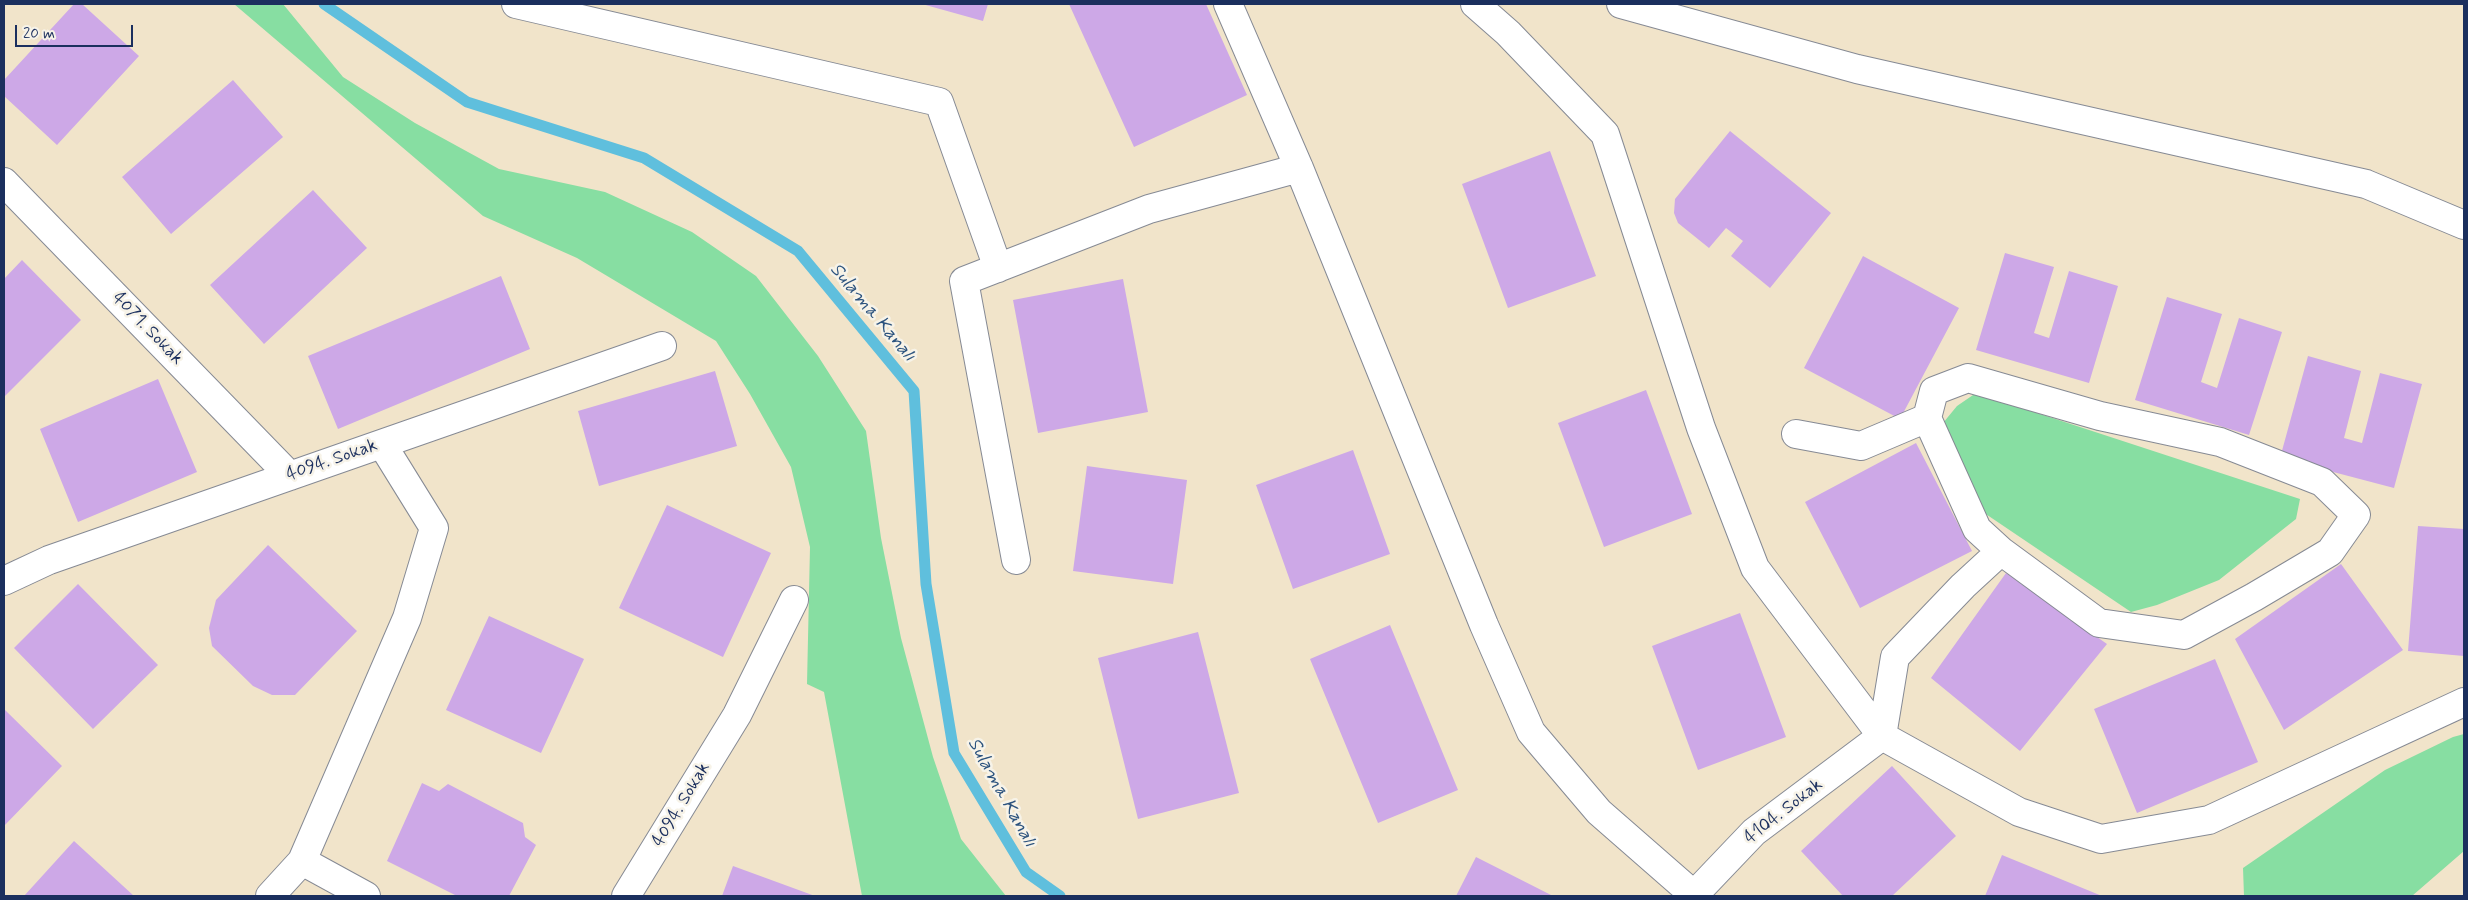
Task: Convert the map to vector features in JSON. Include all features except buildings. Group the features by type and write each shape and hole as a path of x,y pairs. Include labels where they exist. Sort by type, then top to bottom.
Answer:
{"street":[{"path":"516,4 939,102 998,268"},
{"path":"1228,4 1299,168 1484,625 1531,732 1599,812 1694,896"},
{"path":"1475,4 1508,33 1605,134 1701,428 1755,568 1882,736 2019,812 2101,839 2209,820 2464,702"},
{"path":"1621,4 1857,69 2366,184 2464,225"},
{"path":"1016,560 964,281 1149,209 1299,168"},
{"name":"4071. Sokak","path":"4,182 290,476"},
{"name":"4094. Sokak","path":"4,580 49,560 662,346"},
{"path":"1968,378 2100,416 2220,442 2322,482 2356,515 2330,552 2184,635 2099,623 2001,551 1977,529 1927,418 1934,391 1968,378"},
{"path":"1796,434 1861,446 1927,418"},
{"path":"270,896 302,861 407,618 434,528 382,444"},
{"path":"1882,736 1895,657 1963,586 2001,551"},
{"name":"4094. Sokak","path":"626,896 737,715 794,600"},
{"name":"4104. Sokak","path":"1694,896 1754,832 1882,736"},
{"path":"302,861 366,896"}],"green space":[{"path":"234,4 283,4 343,77 415,123 499,169 605,192 692,232 756,276 818,356 866,431 881,538 901,638 933,757 961,839 1006,896 862,896 824,692 807,684 810,547 791,467 750,394 716,341 577,258 483,216"},
{"path":"1976,393 2300,499 2296,519 2219,580 2157,605 2131,612 1965,500 1943,423 1957,406"},
{"path":"2464,734 2464,851 2412,896 2244,896 2243,868 2385,770 2453,737"}],"waterway":[{"name":"Sulama Kanalı","path":"324,4 467,102 644,158 798,251 914,391 926,584 954,753 1026,872 1060,896"}]}
